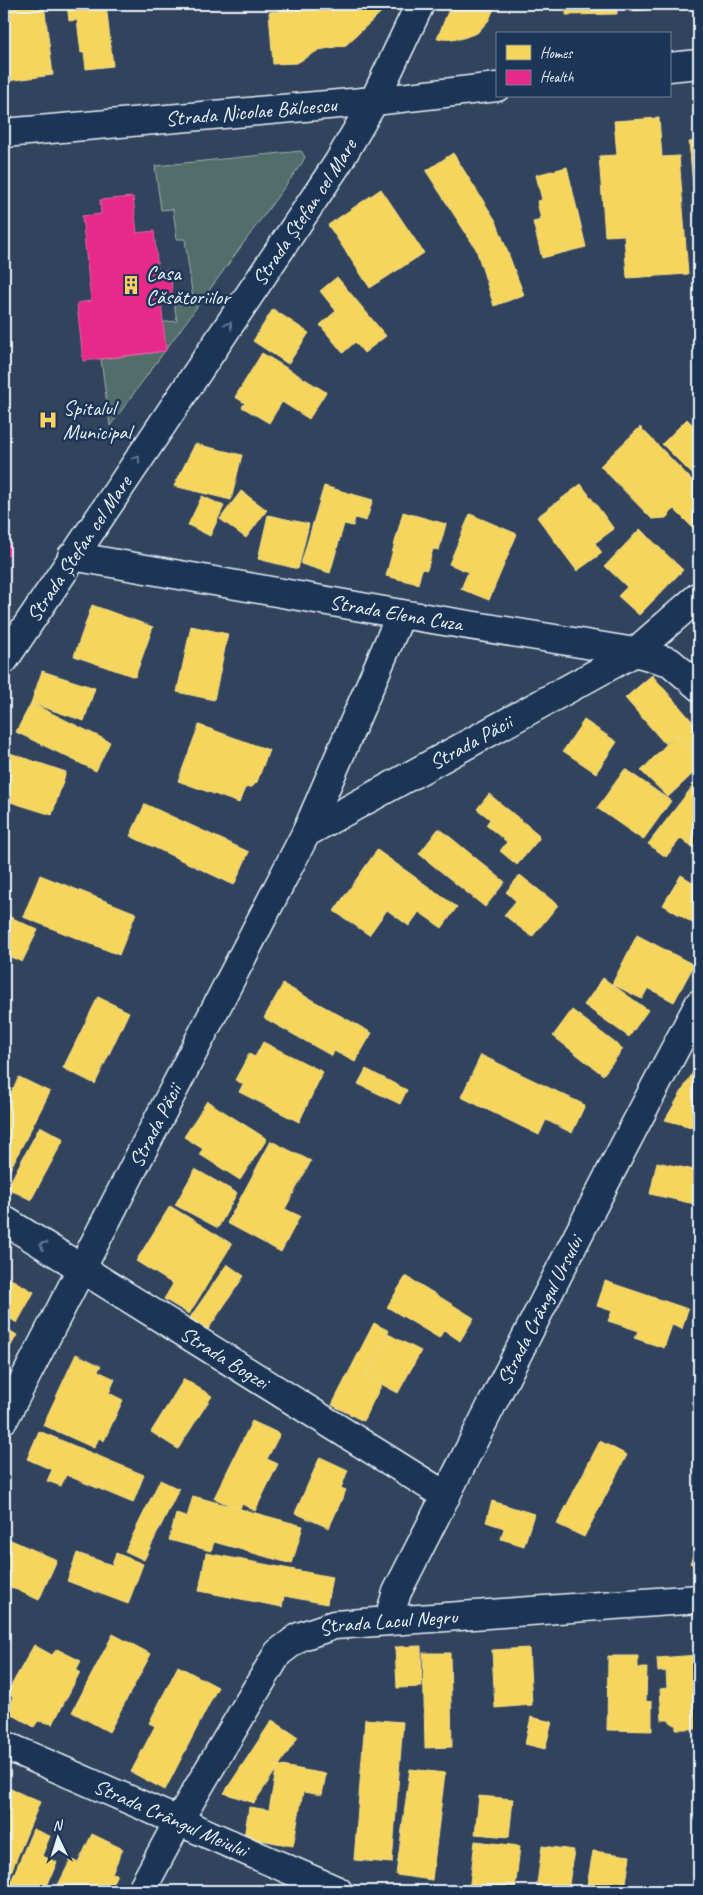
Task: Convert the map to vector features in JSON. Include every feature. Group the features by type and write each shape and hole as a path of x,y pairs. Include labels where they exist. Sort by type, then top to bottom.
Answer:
{"street":[{"name":"Strada Ștefan cel Mare","path":"4,660 72,556 338,163 374,101 420,4"},
{"path":"670,67 699,64"},
{"name":"Strada Nicolae Bălcescu","path":"4,133 374,101 496,87"},
{"name":"Strada Elena Cuza","path":"72,556 400,614 634,652 670,662 699,687"},
{"path":"634,652 699,596"},
{"name":"Strada Păcii","path":"4,1419 82,1269 114,1202 306,833 400,614"},
{"name":"Strada Păcii","path":"306,833 634,652"},
{"name":"Strada Crângul Ursului","path":"388,1621 397,1592 607,1176 699,1004"},
{"name":"Strada Bogzei","path":"4,1220 446,1496"},
{"name":"Strada Lacul Negru","path":"141,1891 179,1820 278,1653 299,1637 334,1624 699,1599"},
{"name":"Strada Crângul Meiului","path":"4,1745 338,1891"}],"green space":[{"path":"301,151 305,157 302,163 110,426 101,359 158,352 155,323 177,321 174,303 193,300 185,239 177,239 173,209 161,210 155,166"}],"building: Homes":[{"path":"4,4 44,4 53,75 7,81 4,60"},
{"path":"67,4 106,4 113,66 86,69 84,52 81,53 77,20 69,21"},
{"path":"279,4 390,4 346,45 319,50 297,63 273,64 269,12 280,11"},
{"path":"451,4 496,4 489,20 477,33 460,39 437,39"},
{"path":"566,4 617,4 617,14 566,15"},
{"path":"631,4 695,4 695,6 631,11"},
{"path":"659,118 662,157 679,156 688,274 627,278 624,235 605,236 599,156 617,155 614,121"},
{"path":"699,141 699,217 696,217 689,142"},
{"path":"453,153 496,221 524,295 494,306 476,249 426,171"},
{"path":"567,167 586,247 542,258 533,222 541,220 537,201 542,200 536,175"},
{"path":"381,189 424,253 370,288 328,225"},
{"path":"337,277 386,336 364,353 355,342 343,353 320,325 336,311 320,291"},
{"path":"273,309 309,333 288,364 253,341"},
{"path":"262,353 326,392 309,419 282,402 269,423 242,407 245,403 235,397"},
{"path":"687,419 699,431 699,481 662,444"},
{"path":"640,427 699,487 699,524 694,529 674,509 666,518 652,519 600,466"},
{"path":"195,444 242,455 231,500 174,486"},
{"path":"581,484 614,529 595,543 602,553 577,571 537,517"},
{"path":"324,486 373,500 366,521 355,518 353,526 344,524 330,573 301,564"},
{"path":"241,491 267,510 246,538 220,519"},
{"path":"202,496 224,506 210,536 188,525"},
{"path":"403,512 446,524 439,550 433,549 427,570 422,569 418,584 386,576"},
{"path":"470,514 517,534 489,600 461,589 468,572 449,564"},
{"path":"268,515 309,524 298,569 258,559"},
{"path":"640,529 683,570 639,615 618,596 627,587 605,566"},
{"path":"92,605 153,627 135,677 74,656"},
{"path":"191,626 228,634 214,700 177,692"},
{"path":"42,671 95,688 84,721 31,703"},
{"path":"652,675 699,729 699,762 676,734 665,744 625,698"},
{"path":"31,703 110,742 96,771 16,732"},
{"path":"584,720 617,742 596,773 563,751"},
{"path":"199,725 269,750 257,782 252,787 245,788 239,803 178,781"},
{"path":"676,734 699,762 699,768 668,797 641,771"},
{"path":"4,751 66,772 52,815 4,800"},
{"path":"625,769 671,801 643,840 597,808"},
{"path":"699,778 699,840 693,848 681,838 666,857 648,844"},
{"path":"489,794 538,834 539,839 517,865 500,851 507,842 486,825 490,819 477,809"},
{"path":"145,804 249,852 234,885 130,836"},
{"path":"439,828 505,882 485,907 419,854"},
{"path":"377,850 457,907 442,928 419,912 409,926 387,910 369,935 334,911"},
{"path":"40,875 136,913 119,955 23,917"},
{"path":"520,875 558,905 532,937 504,915 516,901 506,892"},
{"path":"681,875 699,886 699,927 663,905"},
{"path":"4,914 38,930 22,962 4,954"},
{"path":"637,935 694,965 674,1002 648,988 642,999 612,984"},
{"path":"603,978 648,1010 629,1037 584,1005"},
{"path":"283,984 372,1033 355,1062 334,1051 332,1056 264,1018"},
{"path":"98,997 129,1012 95,1084 63,1068"},
{"path":"572,1010 623,1049 603,1075 553,1036"},
{"path":"263,1042 323,1072 299,1122 239,1092 243,1084 235,1080 249,1054 255,1057"},
{"path":"481,1055 585,1105 572,1133 546,1120 539,1135 461,1097"},
{"path":"699,1062 699,1129 665,1120"},
{"path":"366,1069 407,1090 400,1104 358,1084"},
{"path":"19,1077 50,1092 4,1181 4,1106"},
{"path":"207,1101 267,1139 240,1180 199,1154 203,1149 184,1137"},
{"path":"40,1126 64,1139 31,1200 7,1188"},
{"path":"271,1141 311,1161 285,1209 300,1216 281,1252 227,1223"},
{"path":"657,1162 699,1171 699,1205 650,1194"},
{"path":"195,1169 237,1193 218,1228 175,1205"},
{"path":"170,1206 232,1244 189,1314 164,1299 173,1284 136,1261"},
{"path":"227,1264 244,1276 207,1331 189,1319"},
{"path":"4,1275 34,1292 17,1323 4,1315"},
{"path":"406,1276 474,1318 460,1341 444,1330 439,1338 387,1307"},
{"path":"605,1281 688,1309 682,1329 672,1325 664,1348 634,1338 639,1331 608,1321 612,1311 597,1306"},
{"path":"374,1323 389,1331 366,1376 382,1384 363,1421 332,1405"},
{"path":"4,1327 17,1335 4,1358"},
{"path":"388,1334 421,1351 398,1393 366,1376"},
{"path":"76,1354 101,1366 98,1371 115,1379 109,1393 123,1400 104,1441 99,1438 94,1448 43,1425"},
{"path":"184,1379 212,1396 178,1449 151,1432"},
{"path":"252,1421 280,1434 267,1459 278,1464 255,1511 242,1504 239,1510 214,1498"},
{"path":"39,1431 144,1475 133,1503 66,1475 61,1486 47,1481 52,1470 27,1459"},
{"path":"600,1441 627,1455 584,1537 557,1524"},
{"path":"320,1457 348,1470 341,1488 346,1490 329,1528 295,1513"},
{"path":"160,1480 179,1489 144,1560 125,1551"},
{"path":"193,1496 303,1526 292,1564 214,1542 211,1551 169,1540 176,1514 187,1517"},
{"path":"492,1501 534,1514 524,1546 501,1539 504,1528 486,1522"},
{"path":"4,1537 57,1560 39,1600 4,1584"},
{"path":"699,1543 699,1568 690,1563"},
{"path":"77,1553 112,1565 116,1553 143,1564 128,1604 67,1581"},
{"path":"206,1553 332,1577 327,1604 284,1596 282,1607 199,1591"},
{"path":"113,1634 151,1654 109,1732 72,1712"},
{"path":"34,1645 52,1655 57,1649 81,1661 76,1670 80,1672 53,1724 38,1721 34,1727 6,1711 13,1697 7,1693"},
{"path":"421,1646 422,1687 397,1688 395,1647"},
{"path":"529,1648 532,1705 495,1708 492,1650"},
{"path":"423,1653 450,1653 452,1747 425,1748"},
{"path":"699,1655 699,1722 696,1724 697,1729 676,1729 676,1726 668,1720 662,1720 660,1689 667,1688 666,1671 658,1672 657,1658"},
{"path":"608,1656 638,1656 638,1668 647,1668 646,1701 652,1702 652,1731 607,1730"},
{"path":"178,1666 218,1687 165,1790 131,1772 155,1726 149,1723"},
{"path":"531,1717 552,1722 545,1749 525,1744"},
{"path":"365,1719 403,1722 392,1863 354,1860"},
{"path":"272,1720 298,1737 254,1803 224,1793"},
{"path":"277,1765 326,1774 322,1795 303,1792 293,1846 244,1837 249,1807 269,1810"},
{"path":"410,1769 445,1773 432,1880 396,1875"},
{"path":"4,1786 40,1802 4,1889"},
{"path":"479,1796 513,1799 509,1837 475,1834"},
{"path":"33,1829 50,1836 42,1856 57,1862 45,1891 7,1891"},
{"path":"92,1834 123,1849 112,1873 117,1874 109,1891 55,1891 71,1859 78,1863"},
{"path":"475,1841 520,1846 515,1891 469,1891"},
{"path":"542,1846 574,1850 568,1891 536,1891"},
{"path":"593,1851 630,1856 626,1883 614,1881 613,1891 586,1891"}],"building: Health":[{"name":"Casa Căsătoriilor","path":"133,197 137,233 154,231 158,271 170,270 173,300 161,301 166,351 83,361 77,303 91,301 82,216 101,214 100,200"},
{"path":"4,493 10,555 4,556"}],"place":[{"name":"Casa Căsătoriilor","path":"131,285"},
{"name":"Spitalul Municipal","path":"48,420"}]}
